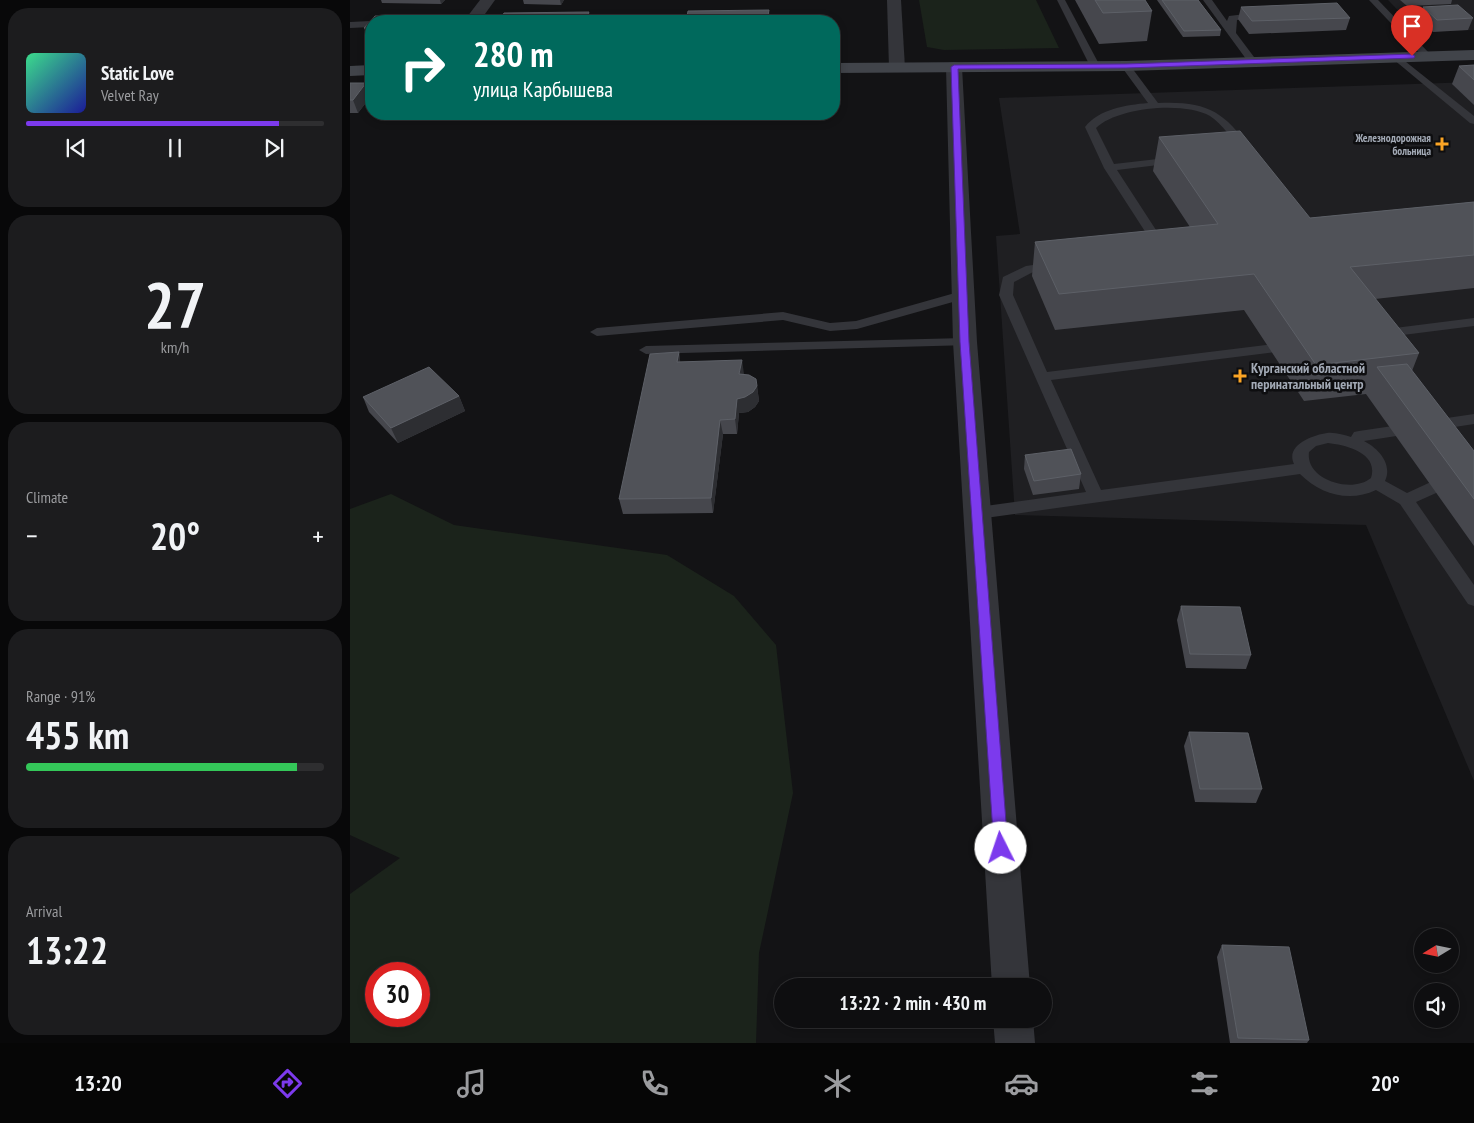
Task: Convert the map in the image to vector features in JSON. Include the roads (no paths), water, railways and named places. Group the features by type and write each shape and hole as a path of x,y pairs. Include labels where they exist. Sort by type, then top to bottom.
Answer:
{"main road":[{"path":"840,68 1126,66 1474,55"},
{"path":"350,71 365,70"}],"street":[{"path":"477,15 488,0"},
{"path":"894,0 897,68"},
{"path":"954,67 962,295 1010,978"},
{"path":"1014,1028 1015,1043"}],"lane":[{"path":"1061,0 1095,66"},
{"path":"1207,0 1252,61"},
{"path":"1374,0 1427,56"},
{"path":"1232,33 1232,18 1269,12"},
{"path":"350,25 365,24"},
{"path":"1396,57 1474,122"},
{"path":"1126,66 1155,106"},
{"path":"1150,255 1159,254 1163,251 1110,168 1090,127 1094,121 1107,113 1155,106 1179,106 1208,111 1224,123 1247,154"},
{"path":"1110,168 1189,158"},
{"path":"1068,265 1030,269 1008,280 1006,295 1096,498"},
{"path":"597,332 783,316 830,327 857,325 962,295"},
{"path":"1366,336 1474,322"},
{"path":"646,350 965,342"},
{"path":"1042,377 1307,344"},
{"path":"1355,443 1359,436 1474,419"},
{"path":"1328,438 1355,443 1367,449 1376,457 1380,467 1380,476 1376,483 1367,489 1354,492 1338,490 1317,482 1302,468 1299,459 1301,451 1307,444 1316,439 1328,438"},
{"path":"978,513 1302,468"},
{"path":"1406,500 1465,473 1474,472"},
{"path":"1376,483 1406,500 1474,599"}],"place":[{"name":"Железнодорожная больница","path":"1442,144"},
{"name":"Курганский областной перинатальный центр","path":"1240,376"}]}
